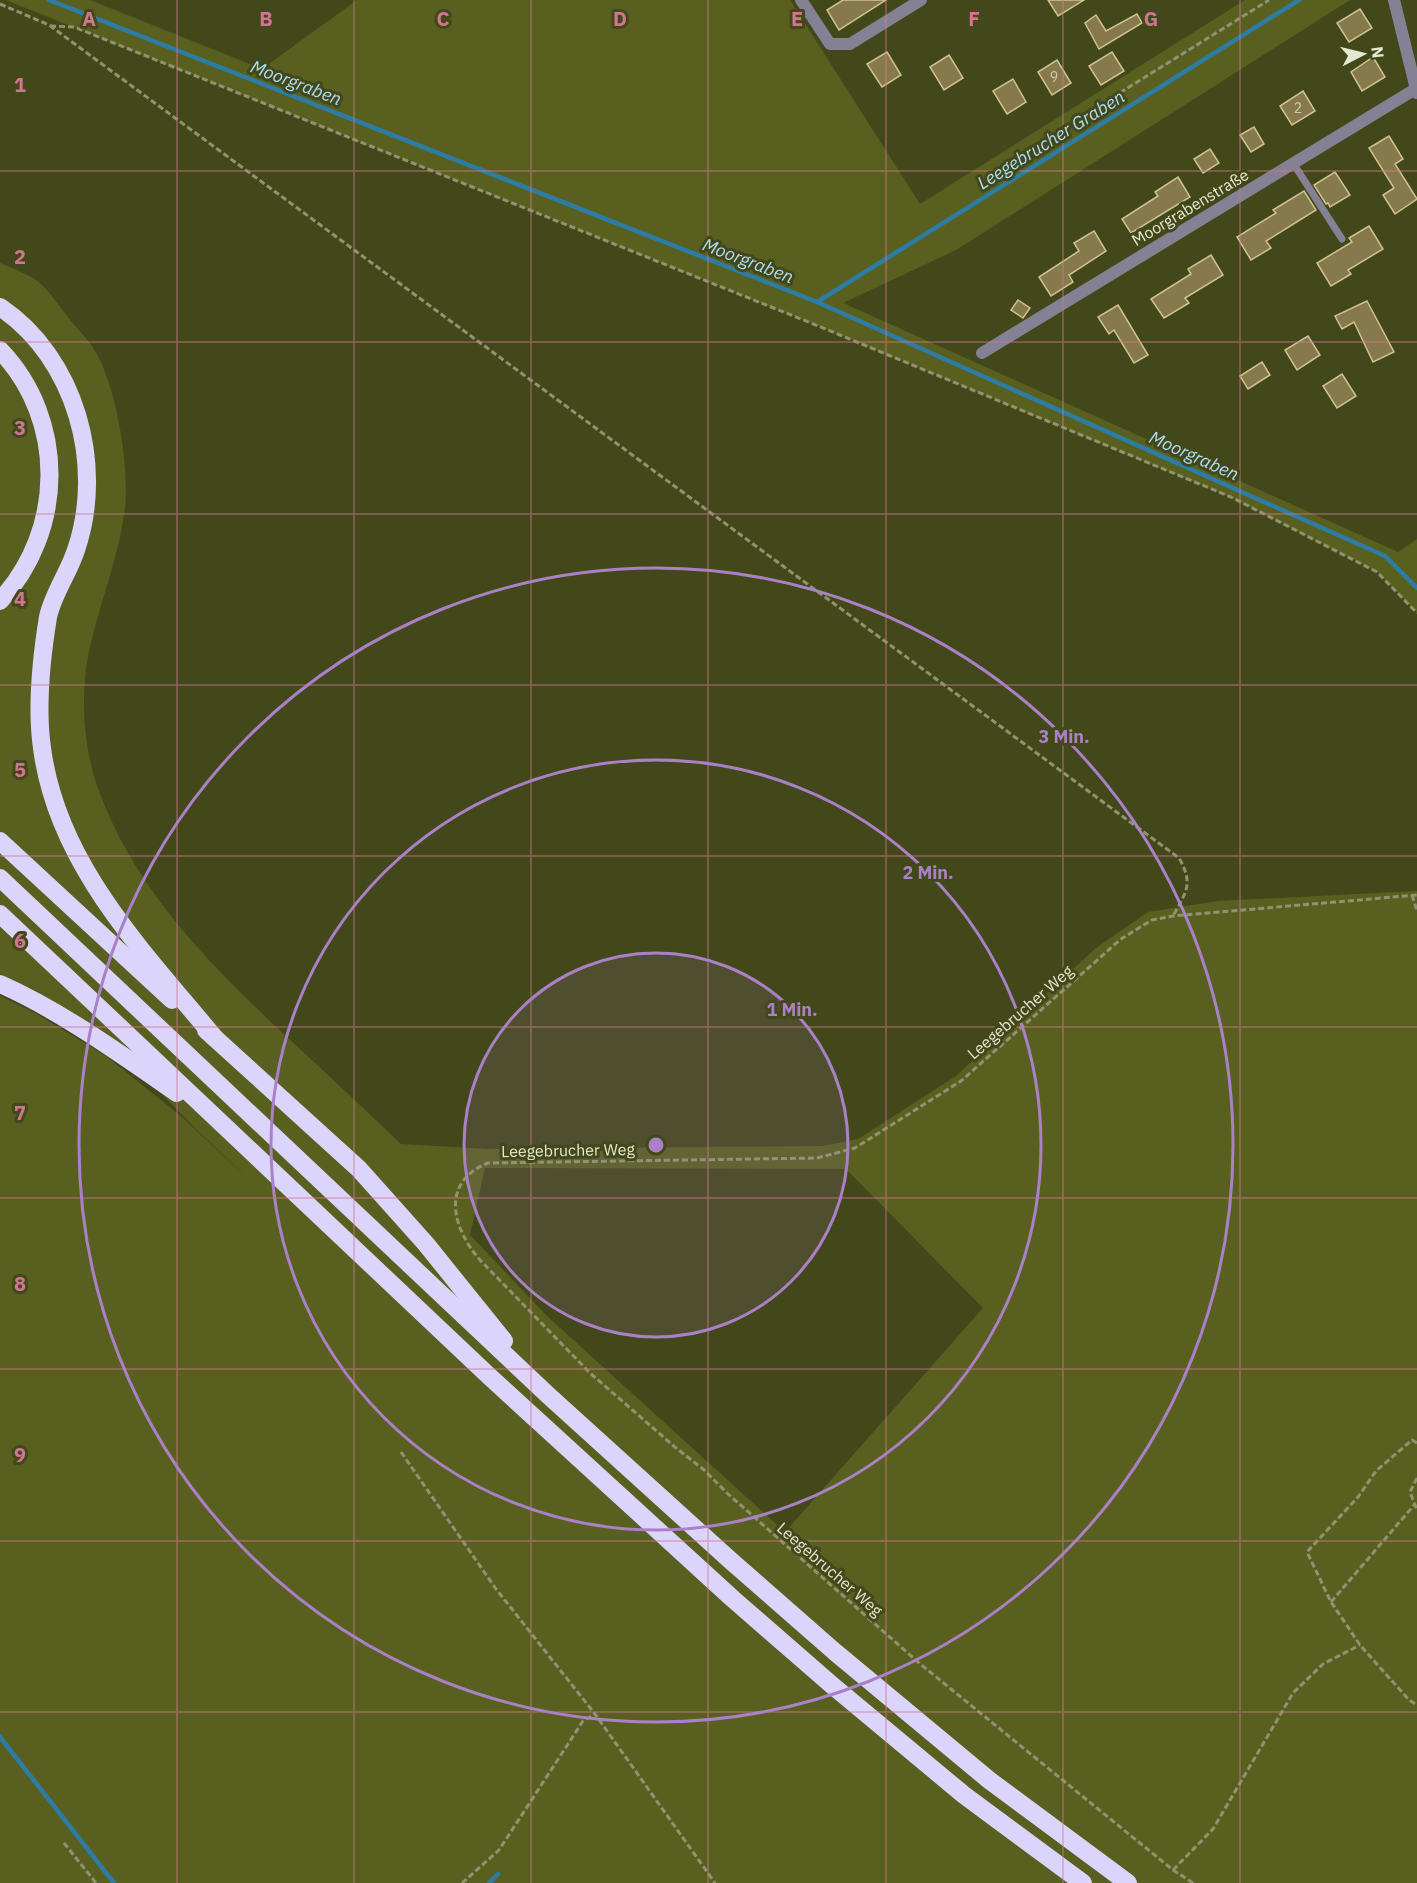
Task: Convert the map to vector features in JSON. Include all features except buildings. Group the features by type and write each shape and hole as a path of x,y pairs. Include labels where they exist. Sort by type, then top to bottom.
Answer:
{"highway":[{"path":"0,307 38,342 68,387 81,426 87,464 87,500 76,549 49,615 42,670 39,712 42,750 54,796 62,822 93,883 124,928 214,1037"},
{"path":"0,350 27,386 34,400 47,438 50,473 48,509 36,546 20,576 0,601"},
{"path":"0,841 130,963 317,1129 381,1192 549,1396"},
{"path":"0,878 549,1396 730,1560 989,1780 1128,1883"},
{"path":"0,914 490,1377 733,1599 964,1795 1083,1883"},
{"path":"0,984 70,1022 218,1120"}],"street":[{"path":"801,0 830,44 850,44 921,0"},
{"path":"1394,0 1417,90"},
{"name":"Moorgrabenstraße","path":"982,353 1417,90"}],"lane":[{"path":"1293,164 1342,239"}],"path":[{"path":"1097,107 1269,0"},
{"path":"0,4 49,25 1179,858 1187,871 1187,890 1173,916"},
{"path":"49,25 74,27 811,323 1231,497 1377,572 1417,613"},
{"path":"1412,895 1417,911"},
{"name":"Leegebrucher Weg","path":"1193,1883 1173,1870 919,1663 727,1494 703,1468 676,1449 590,1373 466,1244 459,1225 457,1191 468,1174 488,1163 817,1158 855,1148 961,1081 1121,939 1152,920 1173,916 1417,895"},
{"path":"1417,1443 1412,1440 1376,1471 1358,1497 1307,1552 1331,1602 1360,1645 1417,1706"},
{"path":"401,1452 496,1589 595,1714 715,1883"},
{"path":"1417,1478 1410,1492 1417,1510"},
{"path":"1331,1602 1415,1504"},
{"path":"1173,1870 1213,1829 1293,1693 1323,1664 1360,1645"},
{"path":"462,1883 499,1851 583,1721 595,1714"},
{"path":"64,1843 96,1883"}],"green space":[{"path":"6,0 90,0 262,69 357,0 790,0 920,204 1245,0 1350,0 956,250 843,303 1398,552 1417,539 1417,613 1377,572 1232,498 811,323"},
{"path":"0,263 38,281 87,339 103,367 116,408 124,454 126,497 114,562 88,657 84,717 94,776 117,832 137,868 160,901 213,964 401,1144 488,1149 823,1146 858,1139 956,1076 1096,948 1148,912 1218,901 1417,891 1417,1883 0,1883 0,996 35,1013 106,1056 182,1117 261,1191 195,1128 103,1034 37,992 0,974","holes":["485,1168 846,1169 983,1308 785,1532 548,1317 470,1235"]}],"waterway":[{"name":"Moorgraben","path":"49,0 817,302 1385,556 1417,588"},
{"name":"Leegebrucher Graben","path":"817,302 1299,0"},
{"path":"0,1737 114,1883"},
{"path":"489,1883 498,1874"}]}
